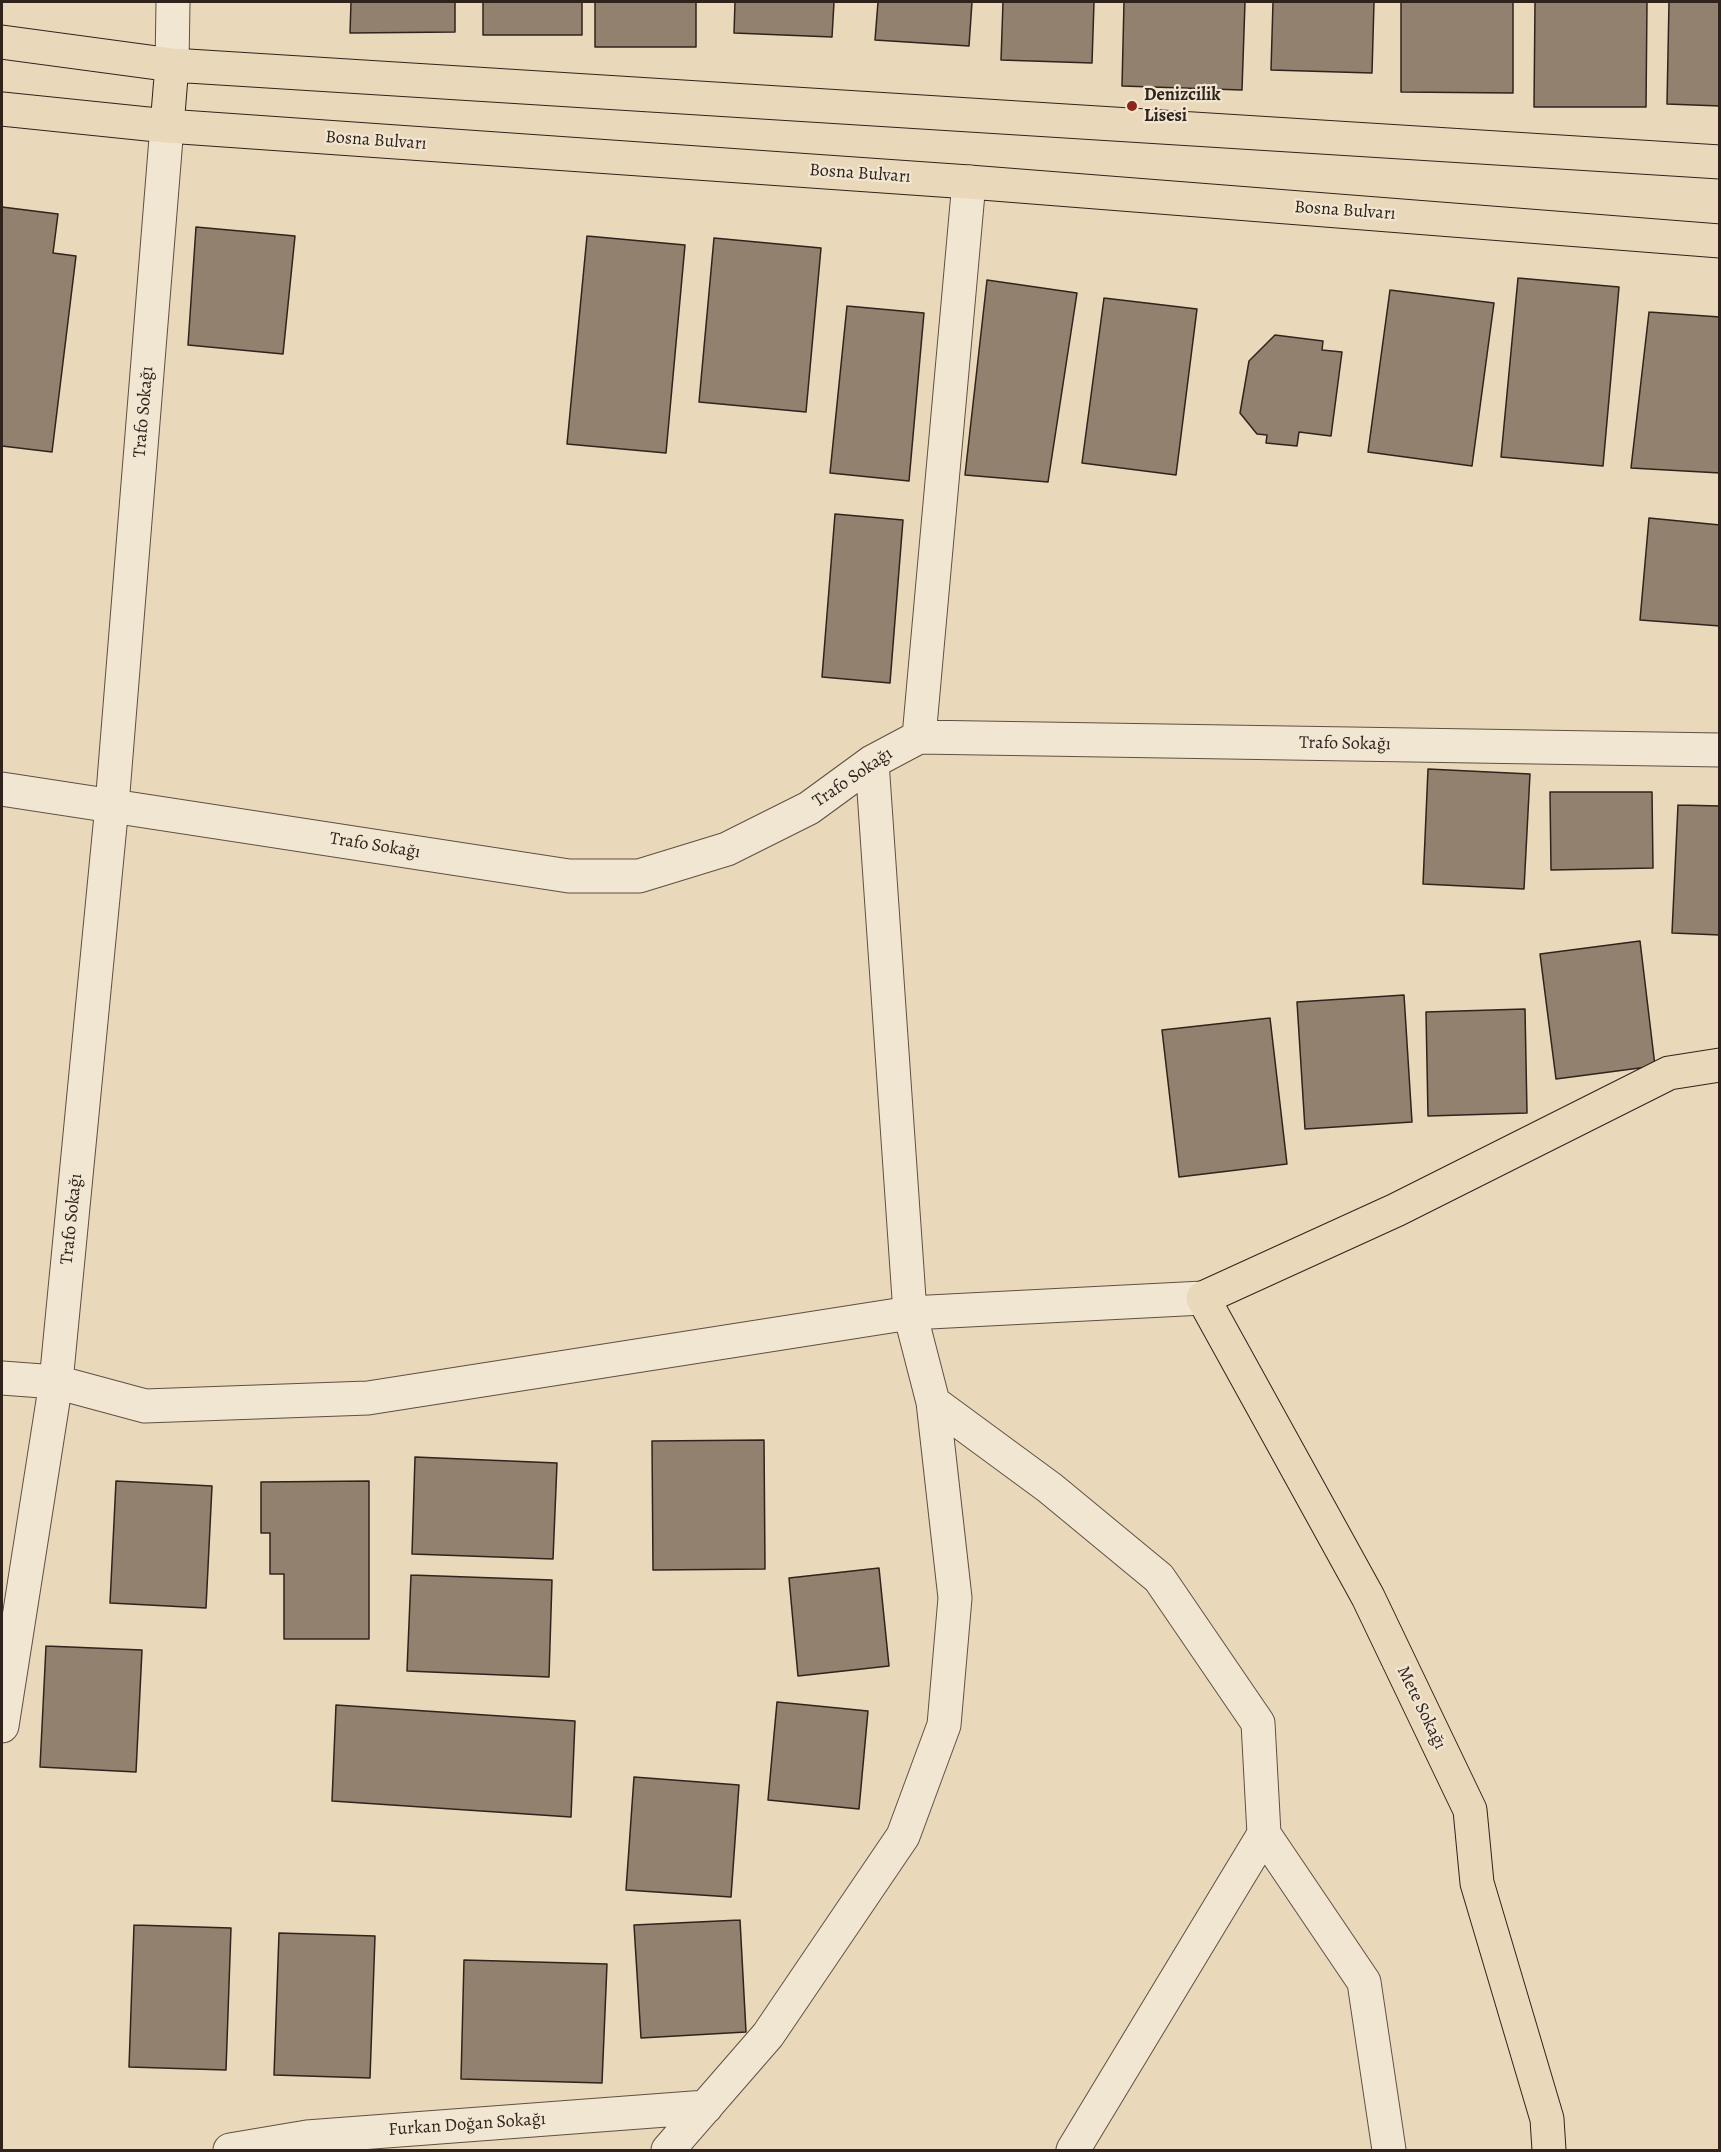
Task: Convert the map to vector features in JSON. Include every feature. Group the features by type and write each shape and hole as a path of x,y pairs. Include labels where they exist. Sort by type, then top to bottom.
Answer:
{"main road":[{"path":"2,42 172,65 1719,162"},
{"path":"167,126 172,65"},
{"name":"Bosna Bulvarı","path":"2,109 167,126 969,182 1719,241"},
{"path":"1203,1298 1396,1210 1669,1073 1719,1065"},
{"name":"Mete Sokağı","path":"1203,1298 1368,1597 1470,1810 1477,1883 1547,2119 1549,2151"}],"street":[{"path":"172,65 173,2"},
{"name":"Trafo Sokağı","path":"2,1726 56,1382 112,805 167,126"},
{"path":"919,737 969,182"},
{"name":"Trafo Sokağı","path":"112,805 569,876 639,876 728,849 809,808 872,762 919,737 1719,750"},
{"path":"668,2151 768,2035 903,1836 944,1725 955,1598 933,1402 910,1313 872,762"},
{"path":"2,789 112,805"},
{"path":"2,1378 56,1382 145,1406 368,1398 910,1313 1203,1298"},
{"path":"933,1402 1050,1488 1159,1578 1258,1723 1264,1834 1365,1982 1389,2151"},
{"path":"1073,2151 1264,1834"},
{"name":"Furkan Doğan Sokağı","path":"230,2151 307,2136 706,2107"}],"building":[{"path":"351,2 455,2 455,32 350,33"},
{"path":"483,2 582,2 582,35 483,35"},
{"path":"595,2 696,2 696,47 595,47"},
{"path":"735,2 834,2 832,37 734,33"},
{"path":"878,2 972,2 969,46 875,40"},
{"path":"1003,2 1094,2 1092,63 1001,60"},
{"path":"1124,2 1245,2 1242,90 1122,86"},
{"path":"1273,2 1374,2 1372,73 1271,70"},
{"path":"1401,2 1513,2 1513,93 1401,92"},
{"path":"1535,2 1647,2 1646,107 1534,107"},
{"path":"1669,2 1720,2 1720,106 1667,104"},
{"path":"2,207 58,214 53,253 76,256 52,452 2,446"},
{"path":"196,227 295,236 283,354 188,345"},
{"path":"587,236 685,245 666,453 567,444"},
{"path":"714,238 821,248 806,412 699,402"},
{"path":"1518,278 1619,287 1603,466 1501,457"},
{"path":"987,280 1077,293 1048,482 965,475"},
{"path":"1390,290 1494,303 1472,466 1368,452"},
{"path":"1104,298 1197,309 1176,475 1082,463"},
{"path":"847,306 924,313 909,481 830,473"},
{"path":"1649,312 1720,317 1720,473 1631,468"},
{"path":"1275,335 1323,341 1322,350 1342,352 1331,436 1299,432 1297,446 1266,443 1267,435 1257,434 1240,413 1249,361"},
{"path":"835,514 903,520 890,683 822,677"},
{"path":"1649,518 1720,525 1720,626 1640,620"},
{"path":"1428,769 1530,774 1524,889 1423,884"},
{"path":"1550,792 1652,792 1653,868 1551,870"},
{"path":"1678,805 1720,806 1720,935 1672,933"},
{"path":"1640,941 1655,1066 1556,1079 1540,954"},
{"path":"1404,995 1412,1122 1305,1129 1297,1002"},
{"path":"1525,1009 1527,1113 1428,1116 1426,1012"},
{"path":"1270,1018 1287,1164 1179,1177 1162,1030"},
{"path":"764,1440 765,1569 653,1570 652,1441"},
{"path":"415,1457 557,1463 553,1559 412,1554"},
{"path":"116,1481 212,1486 206,1608 110,1603"},
{"path":"369,1481 369,1639 284,1639 284,1574 270,1574 270,1533 261,1533 261,1482"},
{"path":"879,1568 889,1666 798,1676 789,1578"},
{"path":"411,1575 552,1580 549,1677 407,1671"},
{"path":"46,1646 142,1650 136,1772 40,1767"},
{"path":"777,1702 868,1711 859,1809 768,1800"},
{"path":"336,1705 575,1721 571,1817 332,1801"},
{"path":"634,1777 739,1785 731,1897 626,1890"},
{"path":"740,1920 746,2032 641,2038 634,1925"},
{"path":"134,1925 231,1928 226,2070 129,2067"},
{"path":"279,1933 375,1936 370,2078 274,2075"},
{"path":"464,1960 607,1964 602,2083 461,2079"}],"place":[{"name":"Denizcilik Lisesi","path":"1132,106"}]}
